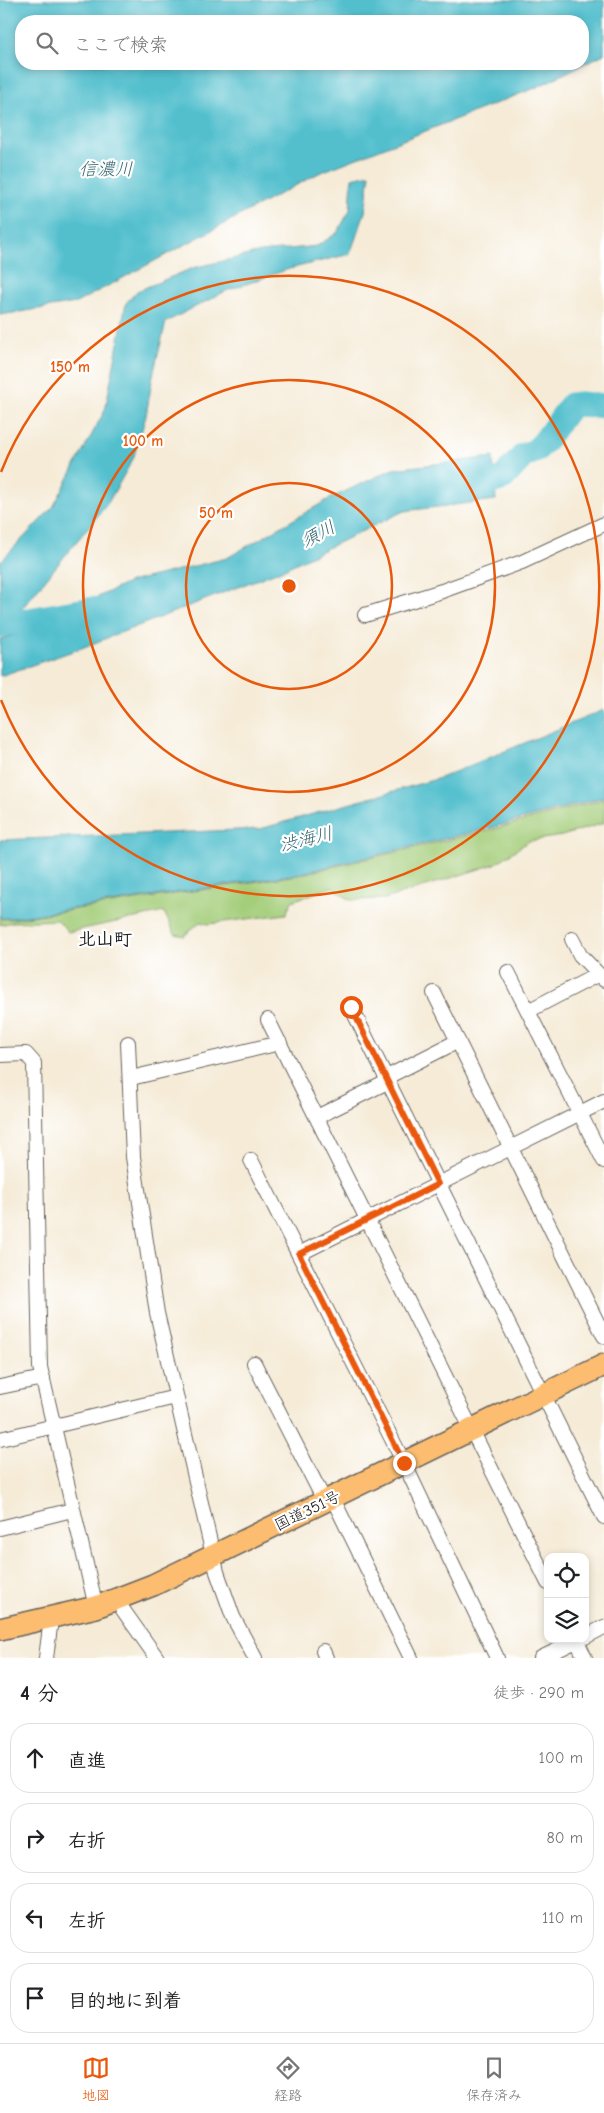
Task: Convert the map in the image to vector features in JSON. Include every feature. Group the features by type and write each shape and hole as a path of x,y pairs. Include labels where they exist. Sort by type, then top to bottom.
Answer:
{"highway":[{"name":"国道351号","path":"0,1629 51,1619 118,1599 215,1556 604,1365"}],"street":[{"path":"365,615 442,591 522,562 604,524"},
{"path":"528,1011 601,977 580,955 572,940"},
{"path":"508,972 604,1161"},
{"path":"434,993 604,1336"},
{"path":"351,1007 604,1516"},
{"path":"268,1020 544,1575"},
{"path":"317,1117 458,1041"},
{"path":"128,1043 133,1157 157,1313 215,1556 217,1572 234,1617 255,1658"},
{"path":"131,1078 280,1044"},
{"path":"0,1055 26,1054 34,1063 40,1367 48,1395 52,1426 96,1607"},
{"path":"299,1254 604,1101"},
{"path":"251,1160 404,1463 497,1658"},
{"path":"254,1362 322,1496 331,1499 411,1658"},
{"path":"0,1387 44,1378"},
{"path":"0,1439 176,1396"},
{"path":"0,1528 72,1510"},
{"path":"118,1599 123,1610 156,1658"},
{"path":"46,1658 51,1619"},
{"path":"589,1634 604,1627"},
{"path":"541,1658 571,1643"},
{"path":"580,1643 584,1658"}],"green space":[{"path":"604,799 604,823 562,836 529,841 495,864 385,899 350,900 332,887 292,901 286,914 208,924 200,922 184,936 175,934 164,912 68,932 58,920 13,922 0,925 0,919 13,919 298,875 494,829"}],"water":[{"name":"信濃川","path":"0,0 604,0 604,54 589,61 589,15 15,15 15,70 572,70 535,88 319,173 76,303 0,315"},
{"path":"370,174 365,212 350,254 289,269 226,291 166,322 153,375 146,416 133,459 108,503 24,606 0,626 0,562 53,507 105,410 126,303 137,291 193,268 261,252 317,246 337,233 350,210 352,178"},
{"path":"493,457 496,500 404,511 284,569 79,649 0,676 0,639 17,634 130,582 227,558 329,499 393,469"},
{"name":"渋海川","path":"604,710 604,797 494,827 297,874 13,918 0,918 0,840 260,829 440,778"}],"waterway":[{"name":"須川","path":"461,483 489,483 503,478 524,455 535,451 544,442 571,405 604,406"},
{"name":"須川","path":"0,625 92,609"}],"district":[{"name":"北山町","path":"105,939"}],"route":[{"path":"351,1007 438,1184 299,1254 404,1463"}]}
